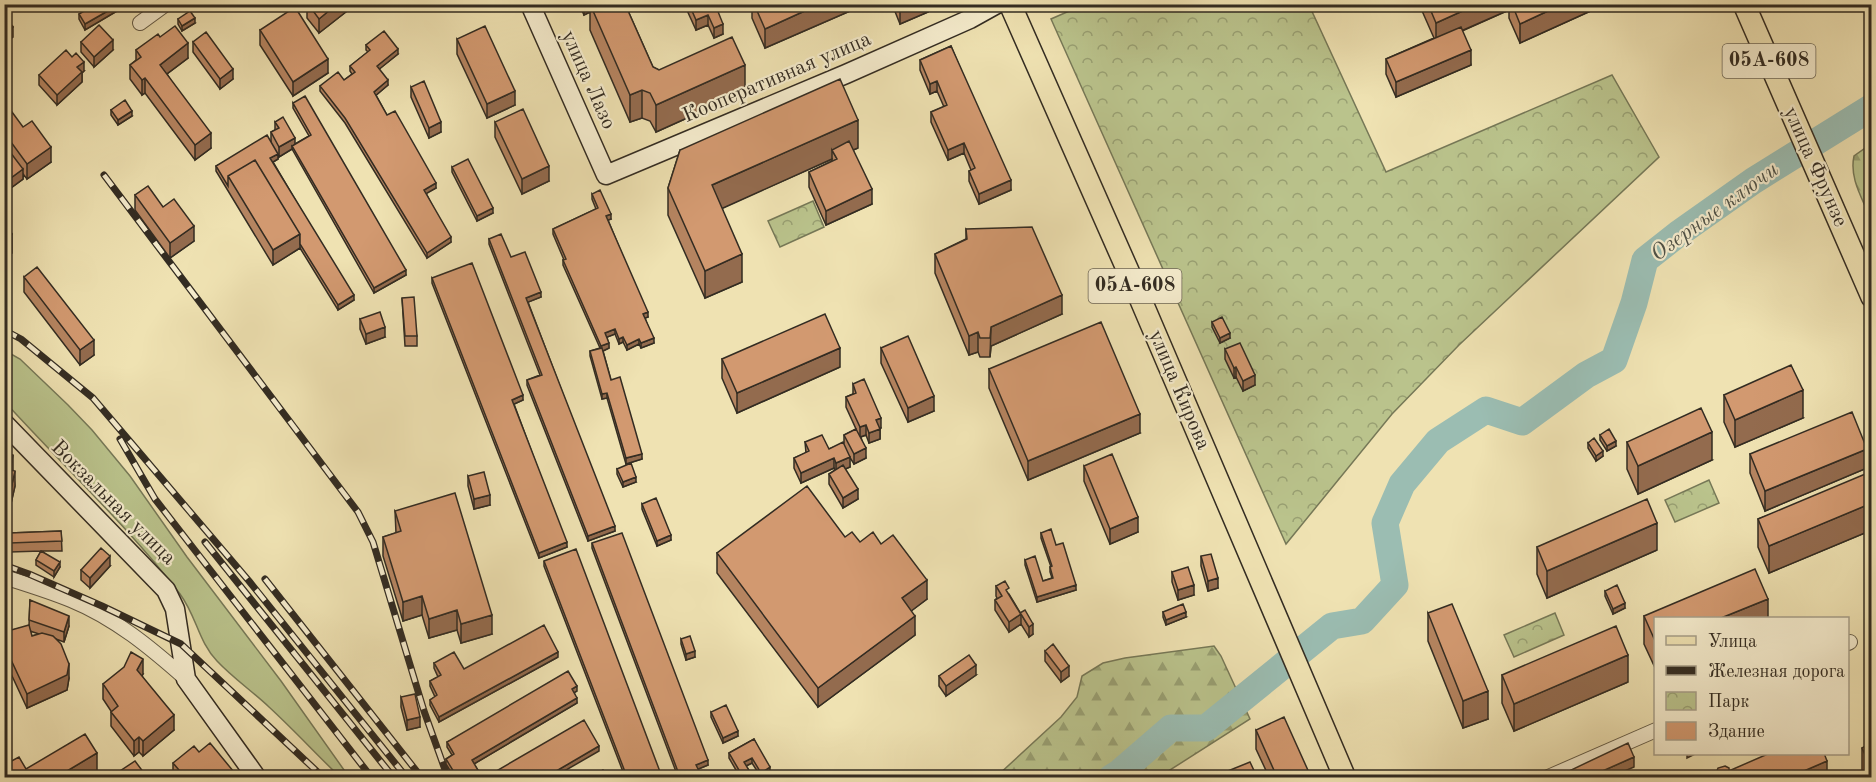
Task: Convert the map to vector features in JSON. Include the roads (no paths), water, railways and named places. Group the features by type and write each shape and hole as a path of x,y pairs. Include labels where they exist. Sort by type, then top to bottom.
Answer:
{"main road":[{"name":"улица Лазо","path":"530,4 606,175"},
{"name":"Кооперативная улица","path":"606,175 846,74 970,19 997,4"},
{"name":"улица Кирова","path":"1010,4 1140,298 1345,777"},
{"name":"улица Фрунзе","path":"1744,4 1872,297"},
{"name":"Вокзальная улица","path":"4,423 166,590 175,609 186,679 257,777"}],"street":[{"path":"140,23 166,4"},
{"path":"4,577 72,600 107,618 134,635 186,679"},
{"path":"1546,777 1654,731"}],"waterway":[{"name":"Озерные ключи","path":"1111,778 1171,728 1206,728 1332,626 1362,621 1395,585 1385,523 1402,484 1438,441 1486,410 1522,422 1586,375 1614,360 1634,303 1645,260 1753,181 1872,107"}],"railway":[{"path":"104,175 358,512 373,542 424,711 448,778"},
{"path":"4,330 21,339 93,398 249,581 407,778"},
{"path":"120,439 155,499 372,778"},
{"path":"205,542 394,778"},
{"path":"4,565 102,606 181,644 324,778"},
{"path":"265,579 422,778"}]}
